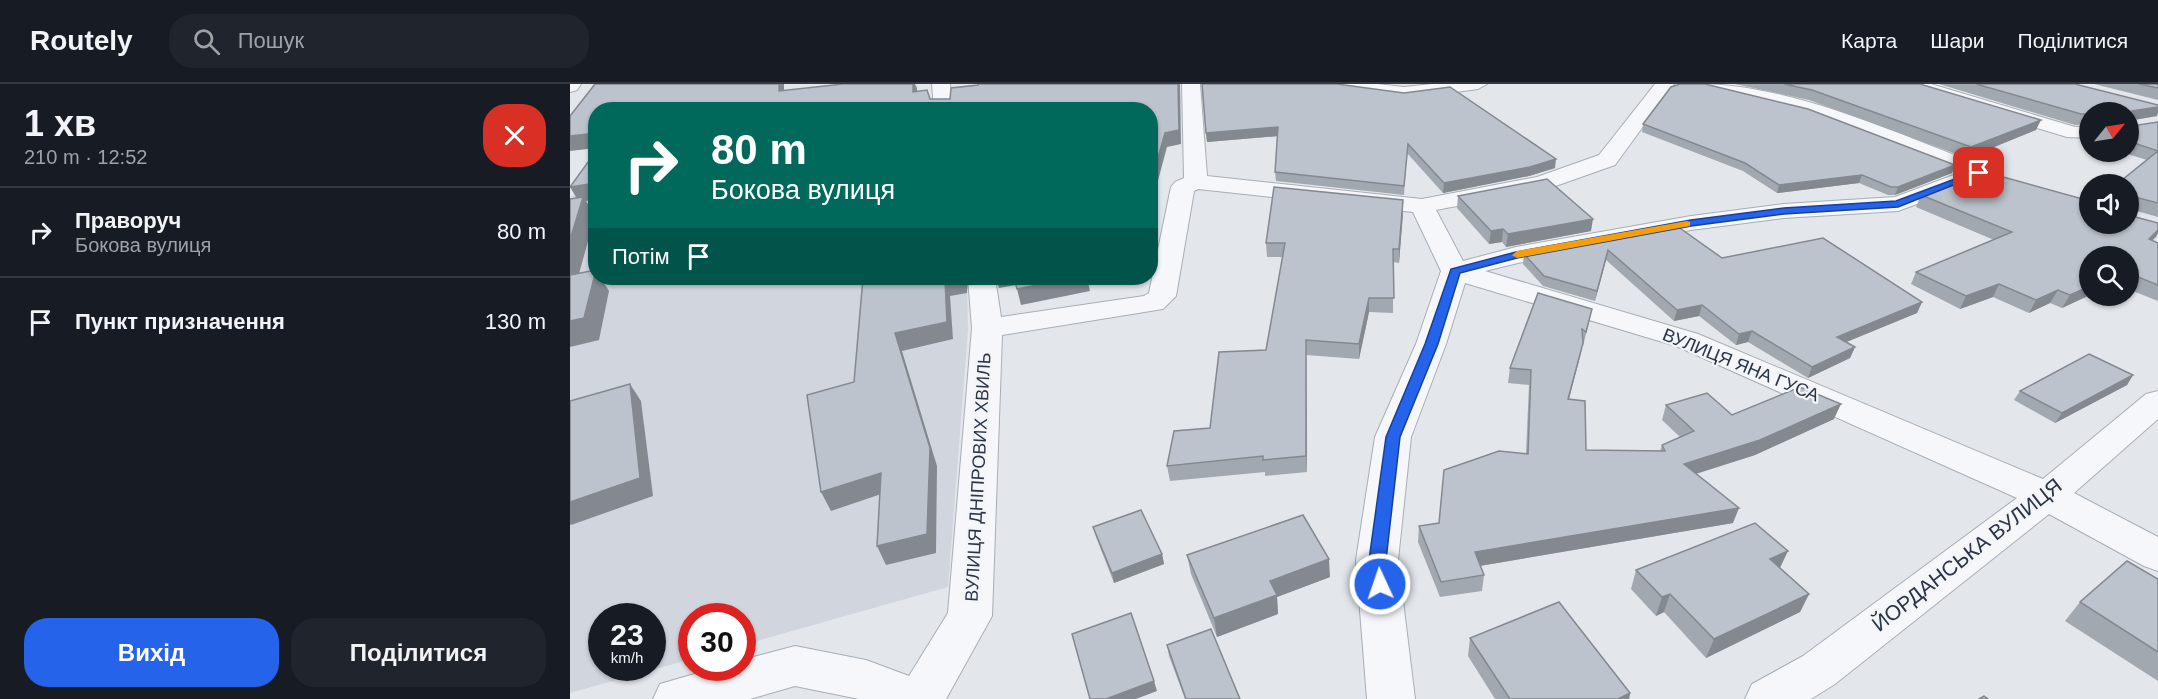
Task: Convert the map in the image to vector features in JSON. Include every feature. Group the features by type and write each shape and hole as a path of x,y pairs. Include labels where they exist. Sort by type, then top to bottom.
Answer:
{"street":[{"path":"941,84 943,102"},
{"path":"1191,84 1196,182"},
{"path":"1332,84 1404,93 1478,84"},
{"path":"987,328 1153,303 1162,296 1183,187 1196,182 1422,206 1542,183 1607,160 1665,84"},
{"path":"1707,84 1813,110 1979,173 2012,183"},
{"path":"1911,84 2079,133"},
{"path":"1455,271 1516,255 1691,223 1784,211 1898,204 1979,173"},
{"path":"1391,699 1377,560 1393,437 1431,344 1455,271 1422,206"},
{"name":"ВУЛИЦЯ ЯНА ГУСА","path":"1455,271 1687,340 2047,496 2158,555"},
{"name":"ВУЛИЦЯ ДНІПРОВИХ ХВИЛЬ","path":"921,699 970,616 987,328 983,285"},
{"name":"ЙОРДАНСЬКА ВУЛИЦЯ","path":"1768,699 1819,670 2047,496 2158,401"},
{"path":"677,699 795,666 866,680 915,699"}],"shaded area":[{"path":"588,185 588,285 967,285 968,330 948,587 756,641 756,603 678,603 678,663 666,666 666,603 588,603 588,681 613,681 570,693 570,198"}],"building":[{"path":"595,84 779,84 779,91 843,84 913,84 913,92 927,90 930,99 950,99 951,88 978,84 1178,84 1179,130 1165,133 1158,158 1158,102 588,102 588,134 570,136 570,116"},
{"path":"1202,84 1337,84 1404,93 1450,87 1556,159 1530,167 1444,183 1408,144 1404,186 1275,172 1278,127 1206,133"},
{"path":"1680,84 1705,84 1808,109 1955,165 1898,187 1891,187 1862,175 1779,185 1745,163 1643,124 1671,87"},
{"path":"1784,84 1920,84 2041,120 1971,147 1812,90"},
{"path":"1976,84 2075,84 2158,105 2158,107 2139,110 2139,102 2079,102 2079,113"},
{"path":"2139,84 2158,84 2158,88"},
{"path":"2158,122 2158,151 2139,145 2139,125"},
{"path":"2158,151 2158,203 2139,198 2139,174 2129,174"},
{"path":"588,162 588,184 570,187"},
{"path":"1985,172 2079,198 2079,234 2139,234 2139,218 2158,223 2158,230 2149,239 2158,243 2158,285 2139,277 2139,246 2079,246 2079,291 2070,295 2058,290 2036,300 1999,284 1966,296 1916,272 2012,232 1921,195"},
{"path":"1547,179 1593,219 1508,234 1503,229 1491,231 1458,196"},
{"path":"1274,187 1403,200 1399,249 1393,249 1394,298 1369,298 1359,344 1306,340 1306,456 1263,460 1263,456 1167,466 1174,431 1210,428 1219,352 1266,350 1285,243 1266,243"},
{"path":"583,197 570,240 570,199"},
{"path":"1677,226 1722,258 1823,238 1922,302 1837,337 1855,347 1812,367 1752,331 1739,334 1702,305 1677,310 1608,250 1597,291 1544,276 1524,254"},
{"path":"588,272 588,285 592,285 584,318 570,321 570,275"},
{"path":"862,285 945,285 947,322 895,333 930,448 927,534 877,546 881,473 821,492 807,395 854,382"},
{"path":"1016,285 1037,285 1017,289"},
{"path":"1538,293 1592,309 1586,332 1582,329 1583,343 1568,399 1585,401 1586,450 1665,451 1662,445 1694,431 1666,405 1707,393 1732,415 1800,387 1841,404 1760,440 1684,464 1739,508 1475,552 1484,575 1441,582 1419,526 1439,523 1444,470 1499,451 1528,454 1531,370 1510,368"},
{"path":"2089,354 2133,375 2062,413 2020,391"},
{"path":"630,384 640,478 570,502 570,401"},
{"path":"1141,510 1162,554 1112,573 1093,527"},
{"path":"1303,515 1329,559 1270,581 1277,595 1214,618 1187,555"},
{"path":"1755,523 1788,551 1770,559 1809,594 1714,639 1670,594 1662,597 1636,570"},
{"path":"2127,561 2158,579 2158,652 2080,602"},
{"path":"1559,602 1630,693 1618,699 1510,699 1470,638"},
{"path":"1131,613 1154,681 1106,699 1090,699 1072,634"},
{"path":"1211,629 1240,699 1186,699 1167,645"}],"slow traffic":[{"path":"1517,255 1687,224"}],"route":[{"path":"1380,584 1377,560 1393,437 1431,344 1455,271 1516,255 1691,223 1784,211 1898,204 1979,173"}]}
